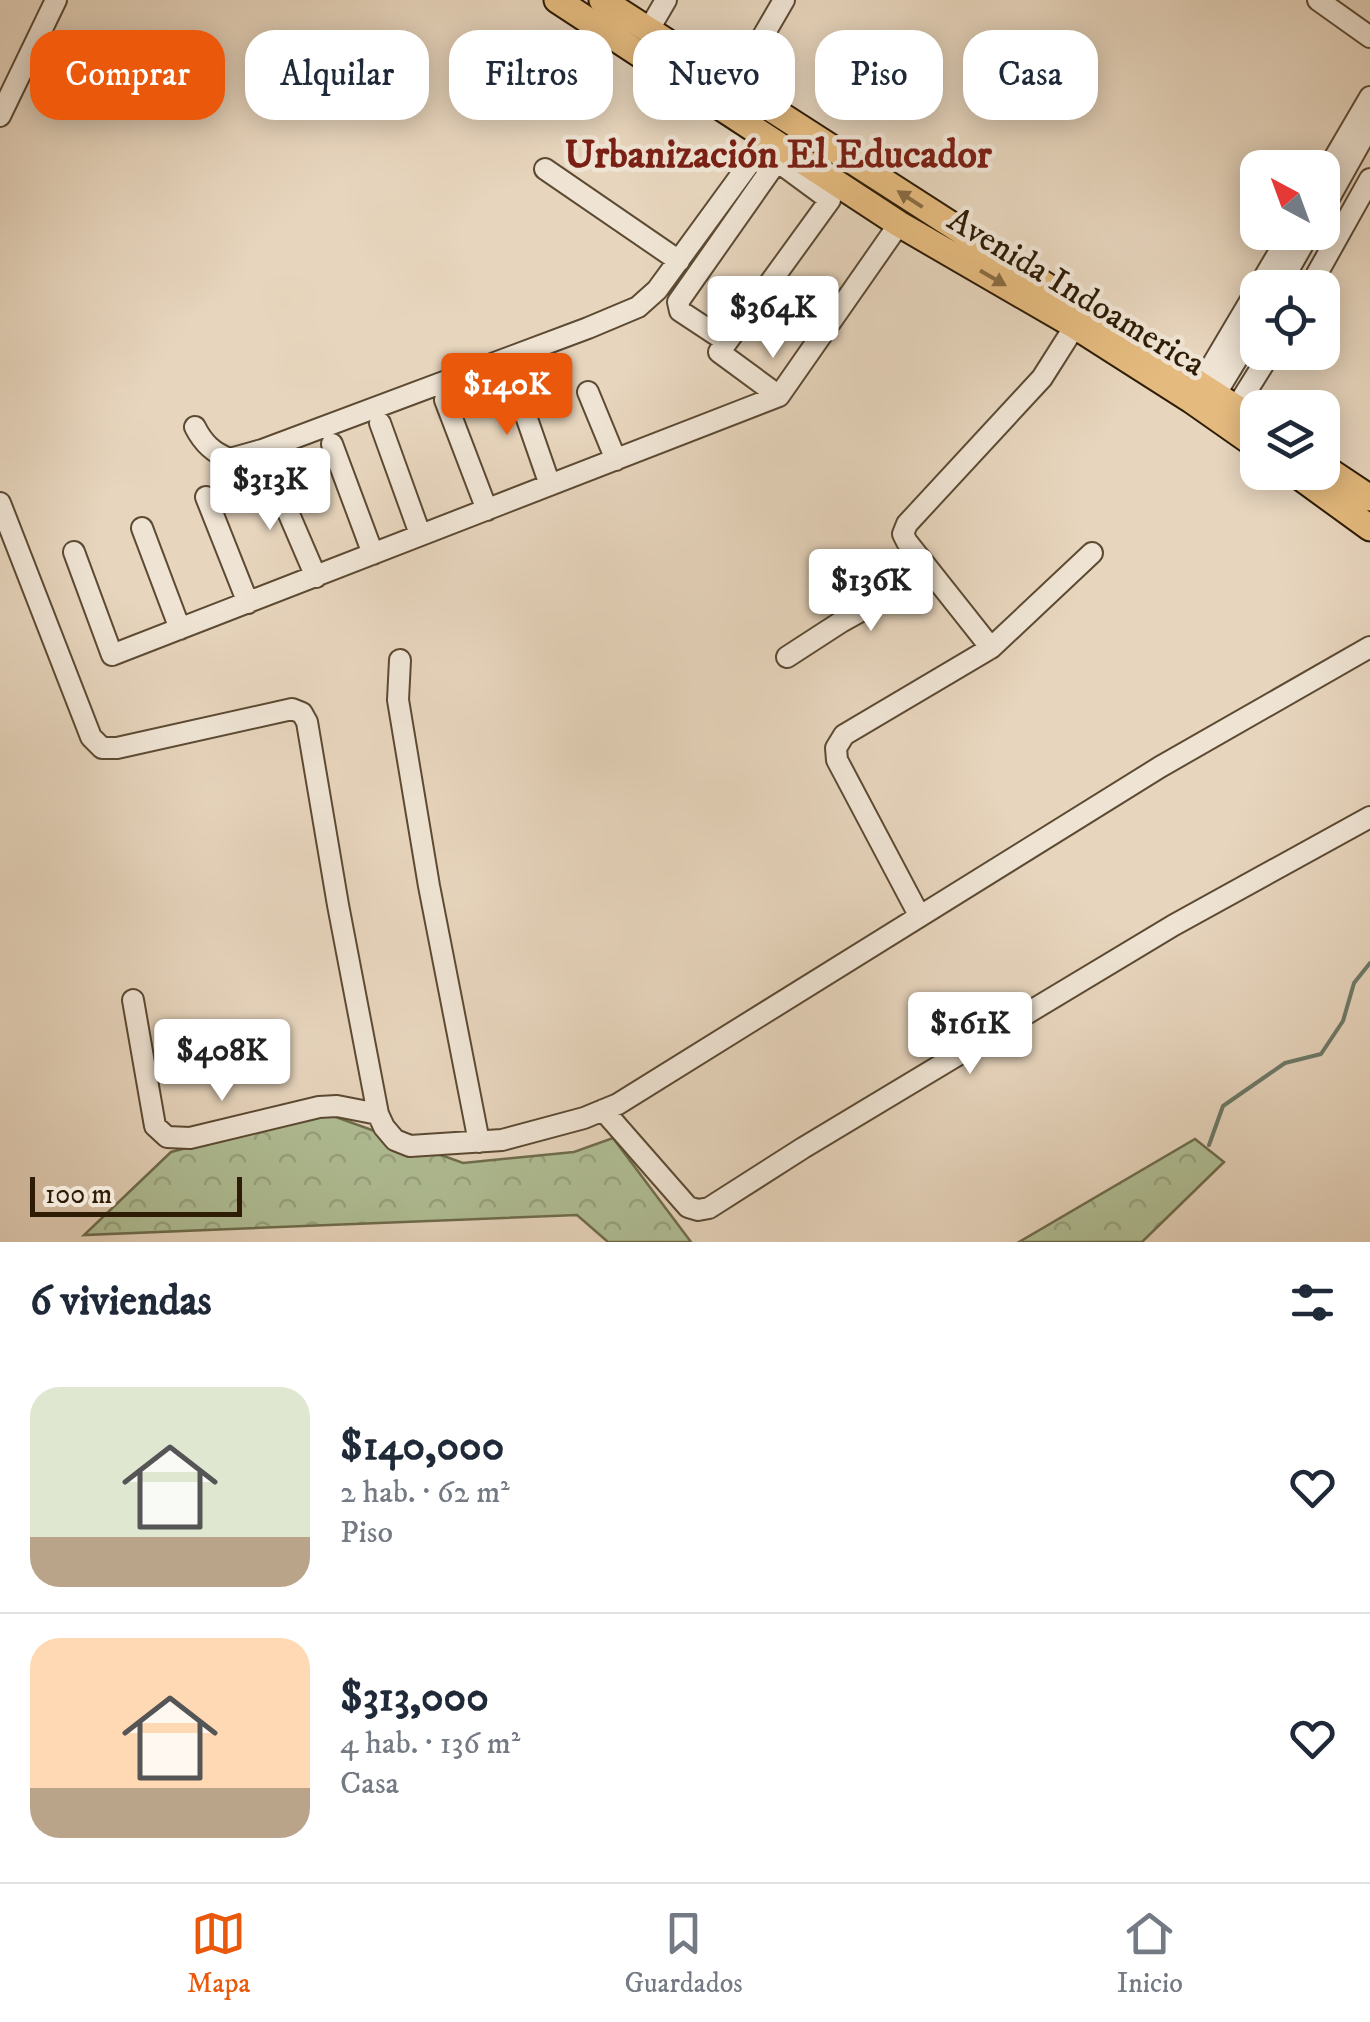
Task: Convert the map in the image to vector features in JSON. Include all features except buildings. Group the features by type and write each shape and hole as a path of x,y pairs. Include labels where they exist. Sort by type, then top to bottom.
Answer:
{"main road":[{"name":"Avenida Indoamerica","path":"557,0 899,224 1218,404"},
{"name":"Avenida Indoamerica","path":"602,0 648,30"},
{"name":"Avenida Indoamerica","path":"786,120 1218,404 1240,428"},
{"path":"1340,478 1370,498"},
{"path":"1318,490 1370,528"}],"street":[{"path":"0,116 56,0"},
{"path":"648,30 666,0"},
{"path":"767,30 784,0"},
{"path":"1318,0 1370,38"},
{"path":"1339,150 1370,97"},
{"path":"1340,180 1368,132"},
{"path":"195,427 213,451 230,459 638,307 657,290 768,138"},
{"path":"727,342 680,312 678,302 777,161 830,200 727,342 719,352 779,396"},
{"path":"544,169 679,261"},
{"path":"1319,270 1370,179"},
{"path":"74,552 112,655 779,396 899,224"},
{"path":"1218,404 1282,250"},
{"path":"991,648 903,534 907,524 1042,378 1075,326"},
{"path":"1218,404 1240,355"},
{"path":"1236,362 1257,374"},
{"path":"1218,404 1260,370"},
{"path":"510,373 550,486"},
{"path":"588,392 616,460"},
{"path":"445,400 487,510"},
{"path":"380,423 420,534"},
{"path":"332,444 374,554"},
{"path":"270,470 316,577"},
{"path":"206,497 248,603"},
{"path":"0,503 91,736 102,748 117,748 292,709 302,713 307,722 378,1114 395,1140 410,1146 502,1140 584,1118 618,1104 1160,767 1370,647"},
{"path":"142,528 180,630"},
{"path":"920,915 837,760 836,748 844,735 991,648 1092,553"},
{"path":"787,657 840,622 931,572"},
{"path":"400,660 401,719 478,1142"},
{"path":"603,1110 688,1207 709,1208 1174,925 1370,817"},
{"path":"133,1000 154,1126 167,1138 190,1138 320,1107 337,1106 378,1114"}],"green space":[{"path":"322,1112 463,1163 574,1152 613,1138 691,1242 608,1242 577,1215 84,1235 171,1152"},
{"path":"1195,1139 1224,1162 1142,1242 1019,1242"}],"waterway":[{"path":"1209,1145 1223,1106 1285,1063 1321,1054 1343,1021 1354,983 1370,963"}],"district":[{"name":"Urbanización El Educador","path":"778,153"}]}
